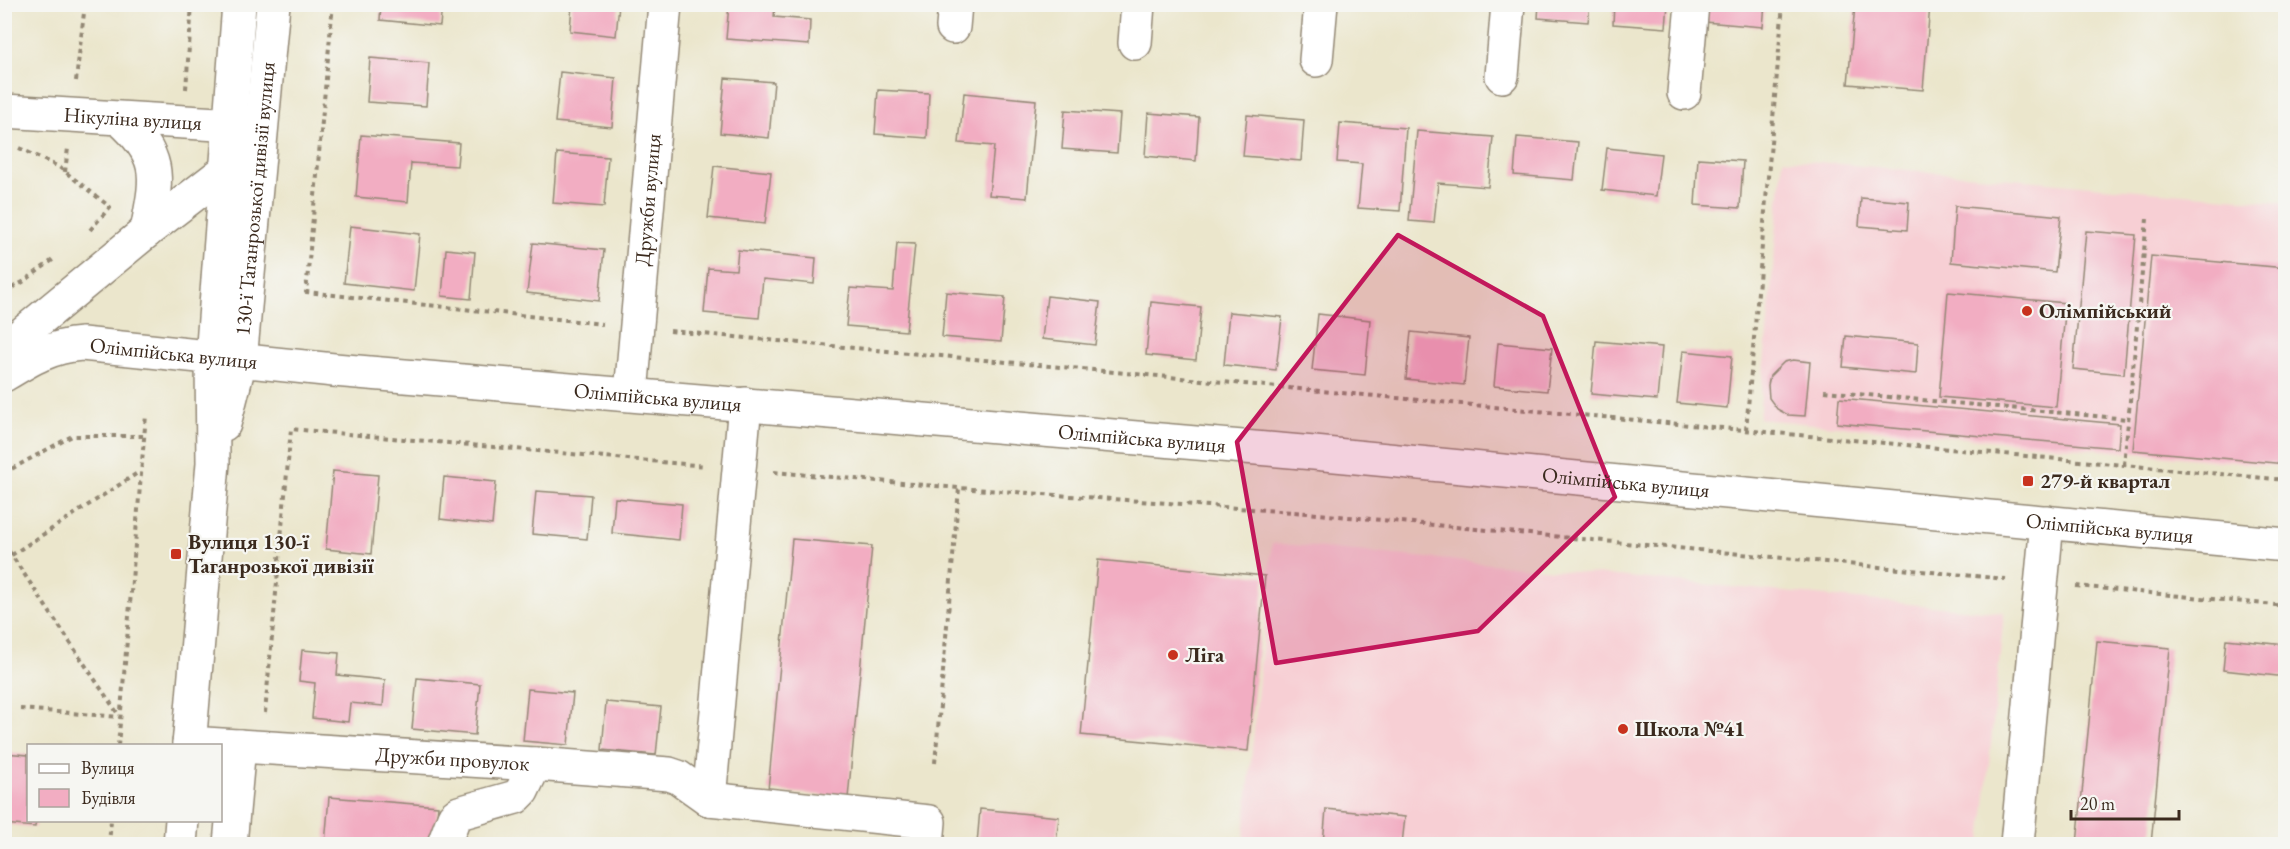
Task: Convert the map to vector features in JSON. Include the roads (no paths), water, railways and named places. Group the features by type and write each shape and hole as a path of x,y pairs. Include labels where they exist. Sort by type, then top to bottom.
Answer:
{"main road":[{"name":"130-ї Таганрозької дивізії вулиця","path":"226,359 226,170 239,4"},
{"name":"130-ї Таганрозької дивізії вулиця","path":"189,744 213,463 226,359 262,127 273,4"},
{"name":"Дружби вулиця","path":"631,394 665,4"},
{"path":"1135,43 1138,4"},
{"path":"1316,60 1321,4"},
{"path":"1502,76 1508,4"},
{"path":"1684,93 1692,4"},
{"name":"Нікуліна вулиця","path":"4,111 262,127"},
{"path":"120,119 139,136 149,152 154,168 155,186 147,231"},
{"path":"4,349 147,231 226,170"},
{"name":"Олімпійська вулиця","path":"4,375 34,356 53,348 82,344 226,359 1314,453 2286,544"},
{"path":"745,404 709,799 929,822 927,844"},
{"path":"2017,844 2047,522"},
{"name":"Дружби провулок","path":"222,745 669,774 678,777 709,799"},
{"path":"231,844 250,746"},
{"path":"444,844 454,817 459,813 516,797 522,791 535,764"},
{"path":"180,844 182,822"}],"place":[{"name":"Олімпійський","path":"2027,311"},
{"name":"279-й квартал","path":"2028,481"},
{"name":"Вулиця 130-ї Таганрозької дивізії","path":"176,554"},
{"name":"Ліга","path":"1173,655"},
{"name":"Школа №41","path":"1623,729"}]}
